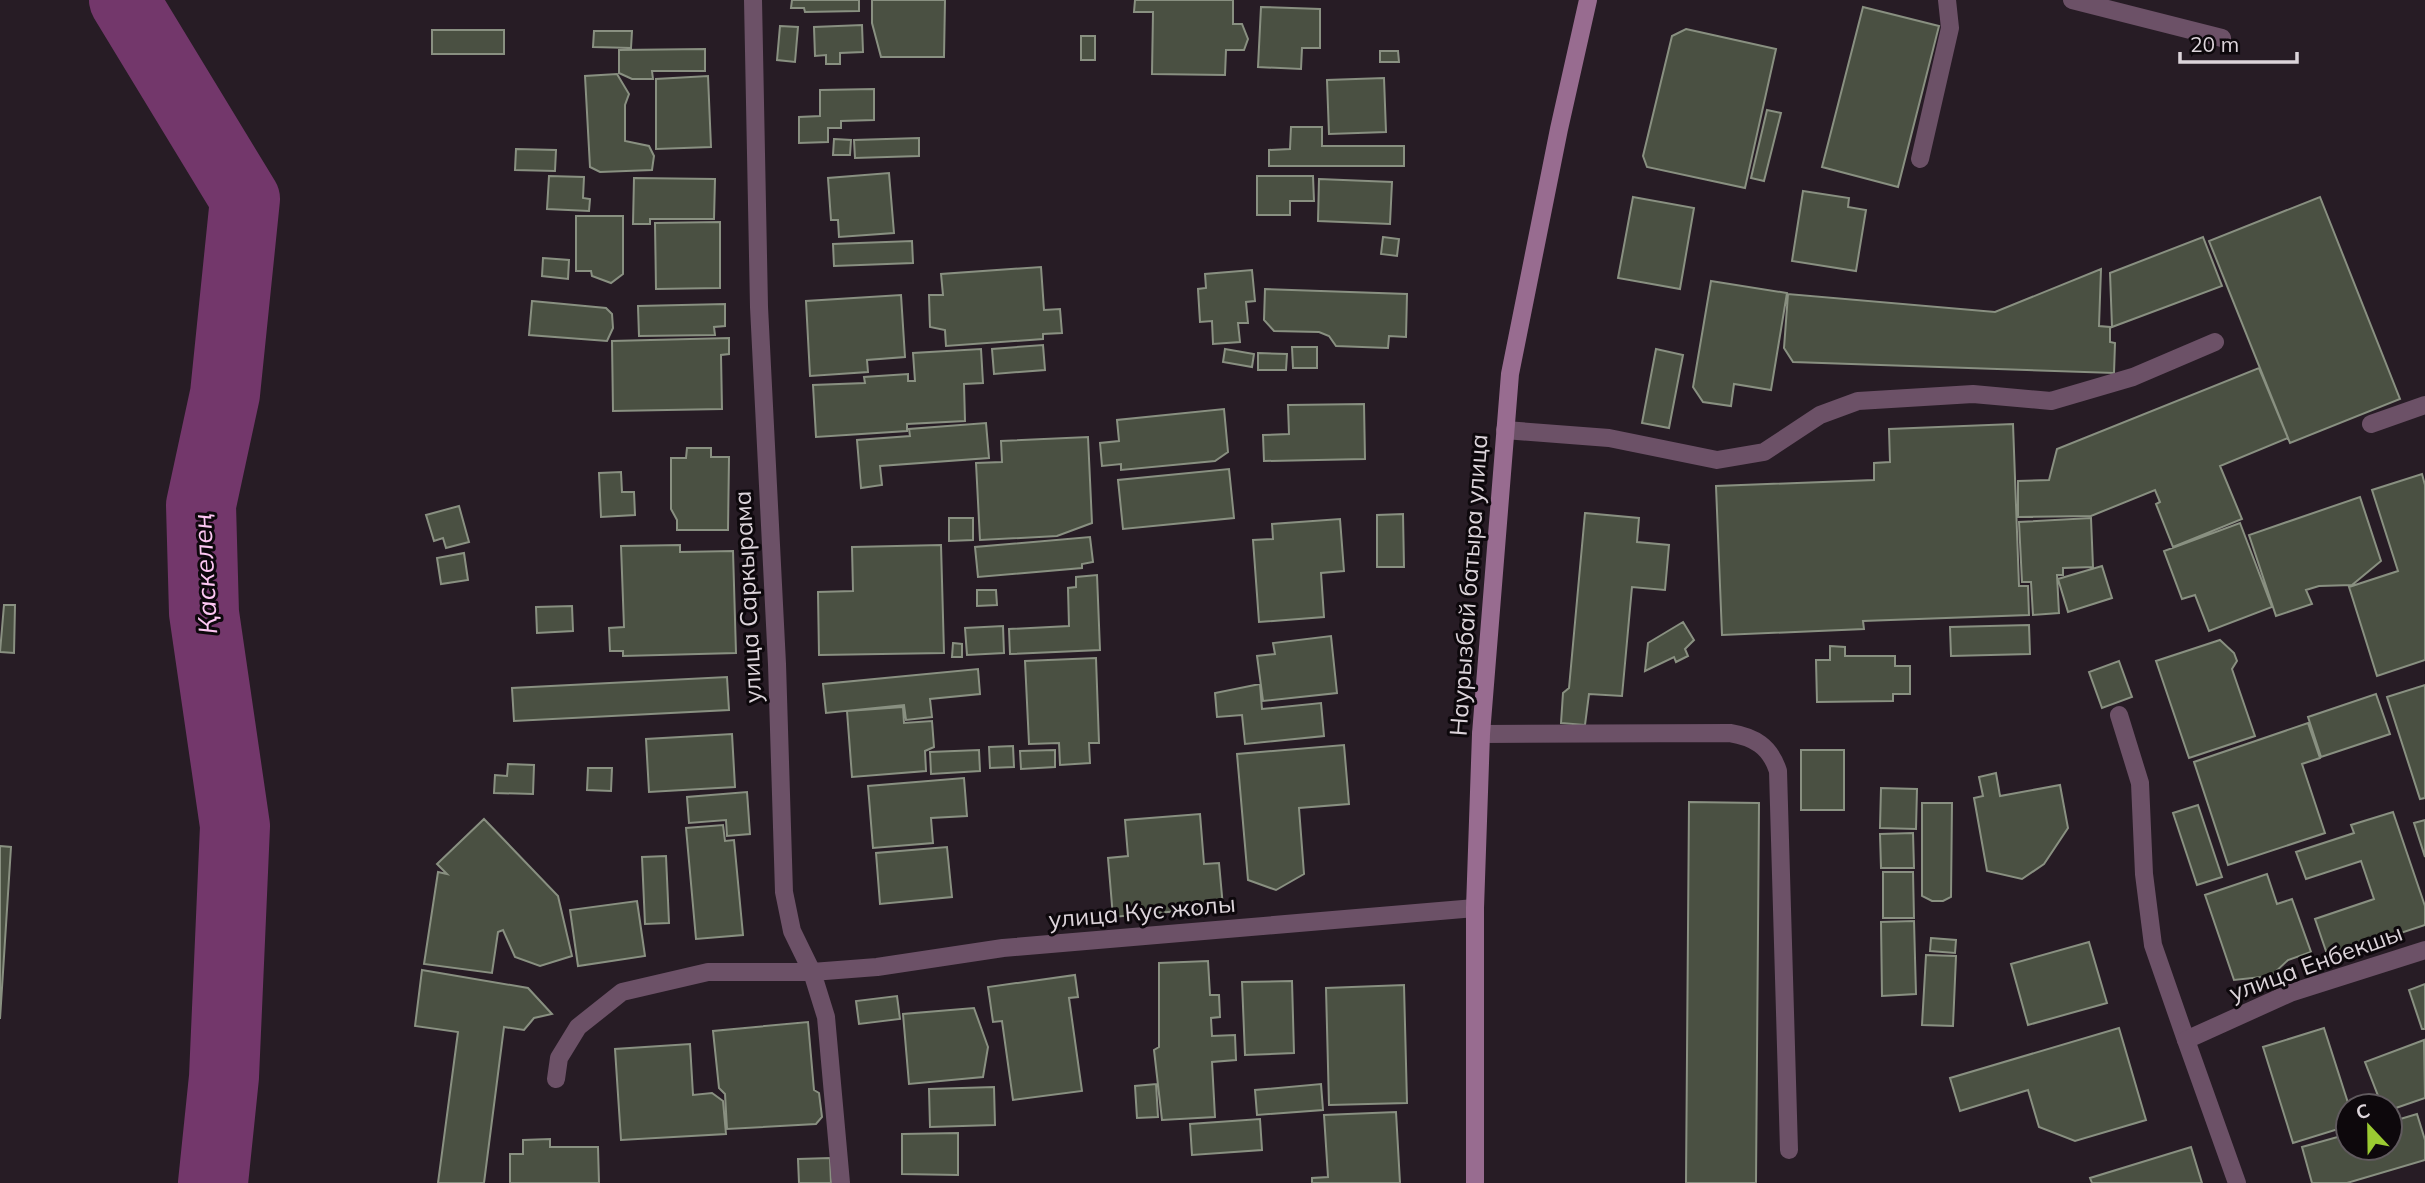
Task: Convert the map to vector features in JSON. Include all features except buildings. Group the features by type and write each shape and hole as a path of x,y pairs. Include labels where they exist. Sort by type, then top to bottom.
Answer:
{"main road":[{"name":"Наурызбай батыра улица","path":"1475,1183 1475,908 1481,734 1510,374 1588,0"}],"street":[{"name":"улица Саркырама","path":"752,0 759,307 777,664 784,892 792,931 812,972 825,1017 841,1183"},
{"path":"1920,159 1950,28 1947,0"},
{"path":"2072,0 2221,38"},
{"path":"1506,430 1609,438 1717,460 1764,452 1820,415 1858,401 1973,394 2051,401 2133,377 2215,342"},
{"path":"2371,424 2425,405"},
{"path":"2119,715 2140,783 2144,874 2153,945 2237,1183"},
{"path":"1481,734 1730,733 1748,736 1762,744 1774,758 1778,771 1789,1150"},
{"name":"улица Кус жолы","path":"556,1079 559,1058 578,1027 622,992 708,972 812,972 877,967 1003,948 1475,908"},
{"name":"улица Енбекшы","path":"2186,1040 2290,993 2425,950"}],"waterway":[{"name":"Қаскелең","path":"124,0 245,199 225,394 201,505 204,613 235,826 224,1077 213,1183"}]}
